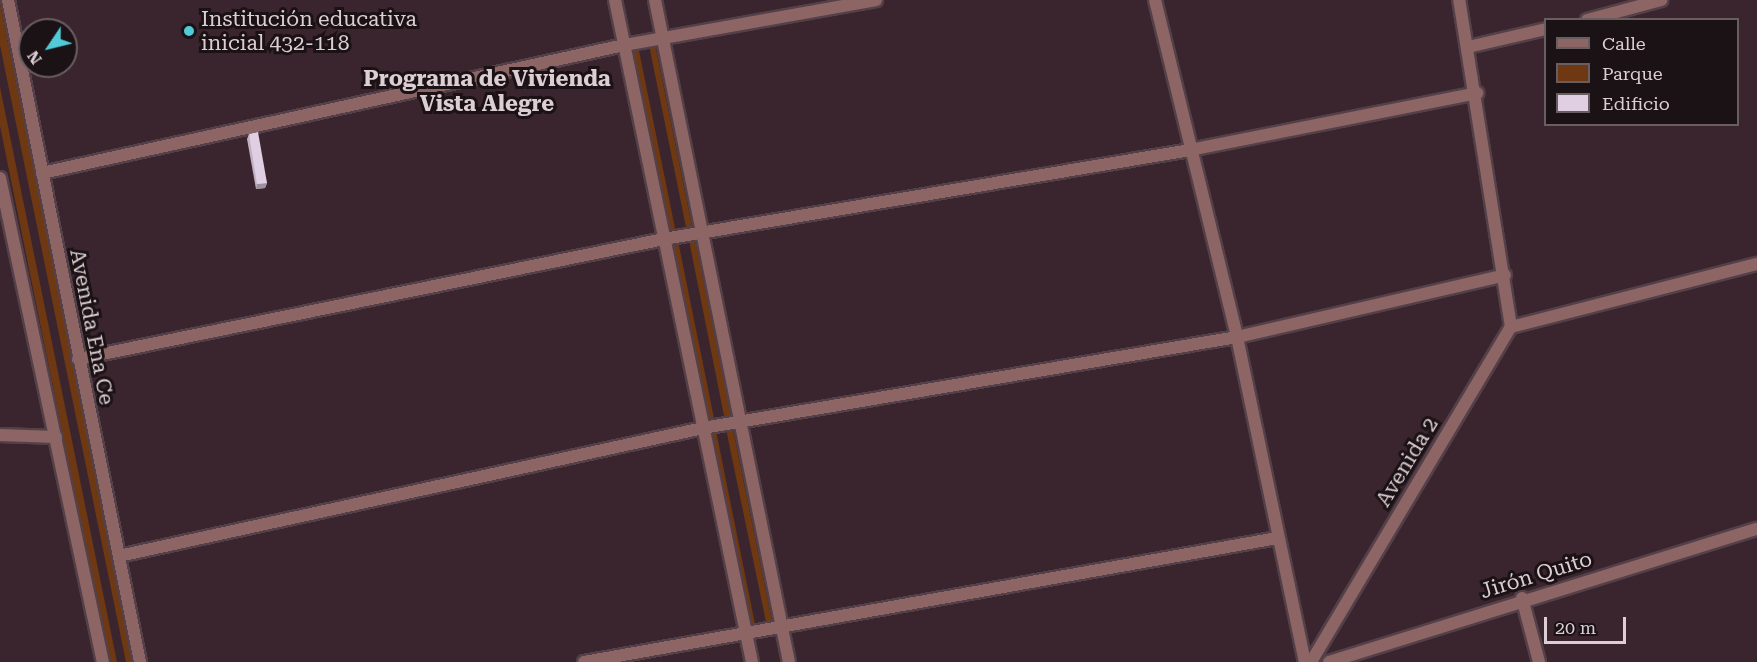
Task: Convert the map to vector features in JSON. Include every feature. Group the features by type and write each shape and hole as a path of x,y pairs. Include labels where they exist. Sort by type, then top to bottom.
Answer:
{"street":[{"name":"Avenida Ena Ce","path":"8,0 140,662"},
{"path":"615,0 752,662"},
{"path":"655,0 744,423 789,662"},
{"path":"42,173 624,45 876,0"},
{"path":"1155,0 1237,337 1277,538 1305,662"},
{"path":"1459,0 1477,93 1511,327 1757,264"},
{"path":"1594,18 1661,0"},
{"path":"1468,47 1544,29"},
{"path":"78,359 664,239 703,236 1190,150 1477,93"},
{"path":"0,178 103,662"},
{"path":"119,556 703,428 744,423 1237,337 1505,275"},
{"name":"Avenida 2","path":"1311,662 1511,327"},
{"path":"0,435 56,437"},
{"name":"Jirón Quito","path":"1329,662 1522,598 1757,529"},
{"path":"584,662 745,629 781,625 1277,538"},
{"path":"1522,598 1539,662"}],"green space":[{"path":"0,3 134,662 126,662 0,45"},
{"path":"655,44 693,231 687,232 649,45"},
{"path":"638,46 676,233 670,235 632,48"},
{"path":"0,87 117,662 109,662 0,126"},
{"path":"695,239 732,420 725,421 689,240"},
{"path":"678,241 715,423 708,424 671,242"},
{"path":"726,429 733,429 772,621 766,622"},
{"path":"716,431 755,624 749,625 710,432"}],"building":[{"path":"258,132 267,183 257,184 249,134"}],"place":[{"name":"Institución educativa inicial 432-118","path":"189,31"}],"district":[{"name":"Programa de Vivienda Vista Alegre","path":"487,90"}]}
